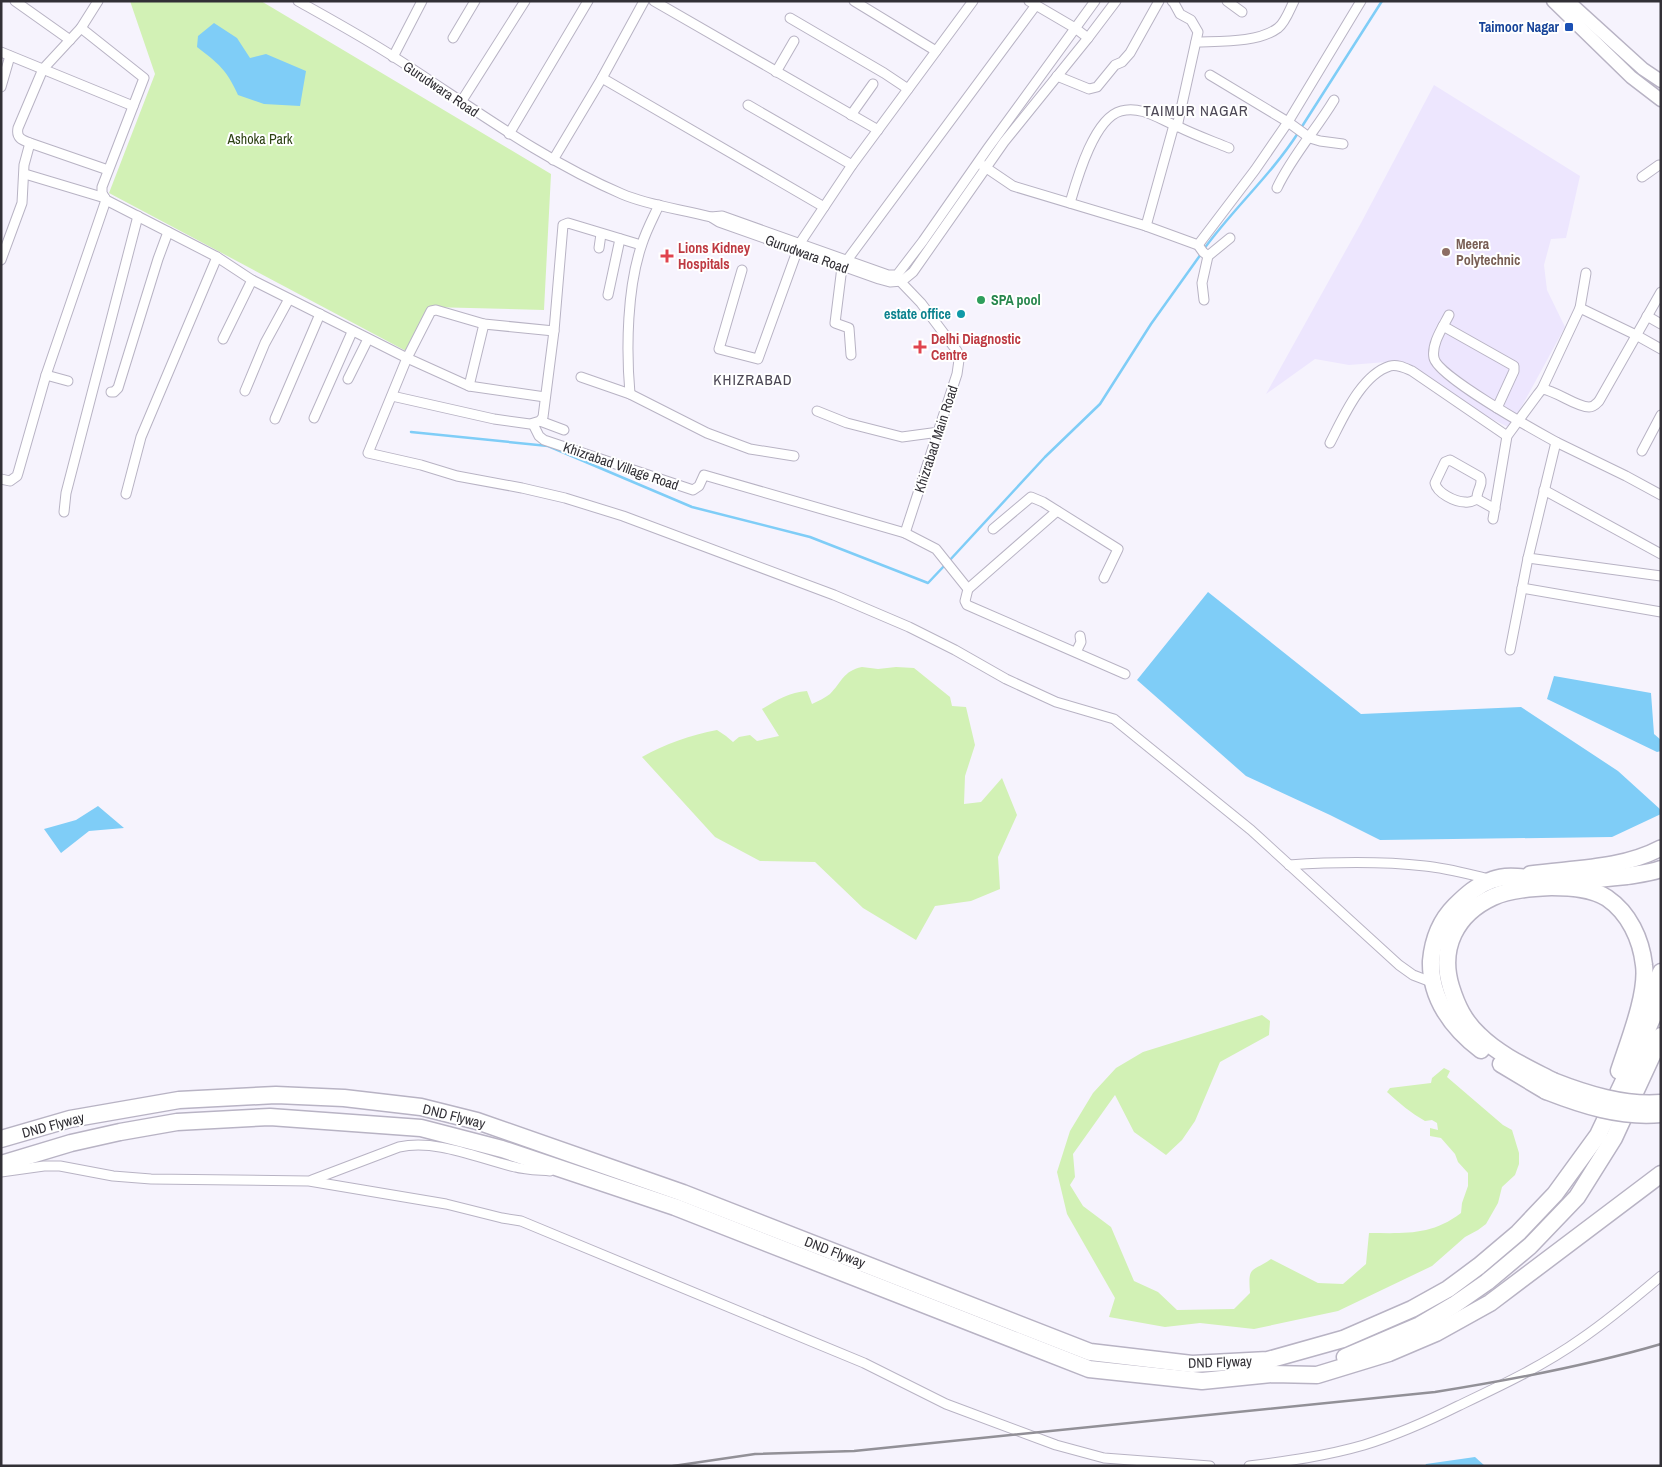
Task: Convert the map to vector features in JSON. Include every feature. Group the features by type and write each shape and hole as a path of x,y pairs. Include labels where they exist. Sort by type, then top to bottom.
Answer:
{"highway":[{"path":"1658,870 1594,880 1540,879 1516,875 1493,879 1464,896 1441,923 1435,937 1431,969 1436,993 1442,1007 1463,1035 1495,1060 1549,1086 1580,1104 1619,1113 1661,1114"},
{"path":"1598,1135 1621,1064 1644,988 1644,966 1638,940 1625,914 1596,892 1568,887 1532,888 1493,897 1480,904 1461,921 1449,942 1447,953 1449,980 1459,1010 1480,1036 1549,1086 1583,1092 1621,1101 1661,1103"},
{"path":"1621,1064 1661,972"},
{"path":"1272,1374 1337,1360 1420,1325 1454,1305 1487,1282 1530,1246 1577,1197 1614,1138 1636,1089 1654,1031 1661,998"},
{"path":"1598,1135 1654,1031"},
{"path":"1636,1089 1661,1056"},
{"name":"DND Flyway","path":"1,1139 70,1120 179,1100 276,1095 344,1098 421,1107 477,1121 683,1193 1090,1352 1192,1364 1268,1360 1343,1340 1421,1304 1448,1289 1518,1233 1555,1194 1598,1135"},
{"name":"DND Flyway","path":"1,1164 43,1150 120,1132 176,1122 270,1117 421,1128 502,1149 676,1207 1089,1369 1202,1381 1272,1374"},
{"path":"1272,1374 1317,1375 1389,1353 1436,1333 1490,1303 1661,1174"}],"main road":[{"path":"1553,1 1631,77 1661,100"},
{"path":"1568,1 1643,69 1658,79 1647,90"},
{"path":"1516,875 1614,865 1645,856 1661,848"}],"street":[{"path":"15,1 70,40"},
{"path":"98,1 81,28 43,69 18,131 20,138 30,143 108,170"},
{"path":"393,57 422,1"},
{"path":"454,38 475,1"},
{"path":"461,102 525,1"},
{"path":"509,134 588,1"},
{"path":"553,160 602,78 644,1"},
{"path":"654,1 878,130"},
{"path":"854,1 936,51"},
{"path":"742,270 719,349 758,359 798,246 852,165 973,1"},
{"path":"1095,1 978,162 900,272 898,278 908,278 986,168 1116,1"},
{"path":"1057,76 1088,89 1097,88 1115,65 1122,62 1130,53 1159,1"},
{"path":"1146,226 1175,126 1198,32 1191,20 1180,14 1172,1"},
{"path":"1227,1 1242,12"},
{"path":"1196,42 1246,39 1279,28 1294,1"},
{"path":"1204,300 1202,251 1288,122 1361,1"},
{"name":"Gurudwara Road","path":"303,2 393,57 509,134 553,160 624,195 711,217 722,216 844,263 878,280 890,282 898,278"},
{"path":"851,355 849,328 835,323 844,263 1033,3 1088,38"},
{"path":"790,18 908,89"},
{"path":"1,479 10,481 18,473 46,375 106,199 102,190 108,170 144,78 81,28"},
{"path":"776,72 794,41"},
{"path":"1,52 133,106"},
{"path":"1,87 10,56"},
{"path":"1210,75 1303,133 1320,141 1343,144"},
{"path":"602,78 824,208"},
{"path":"851,115 873,84"},
{"path":"1277,188 1303,133 1334,100"},
{"path":"748,105 852,165"},
{"path":"1070,203 1082,163 1088,150 1110,116 1115,112 1123,110 1156,115 1175,126 1229,148"},
{"path":"1,260 22,203 24,165 30,143"},
{"path":"978,162 1013,186 1146,226 1202,251 1230,238"},
{"path":"1642,177 1660,164"},
{"path":"25,174 106,199 217,257 252,280 352,332 469,386 546,397"},
{"path":"630,394 628,354 630,306 641,244 659,205"},
{"path":"64,512 66,493 138,216"},
{"path":"536,422 543,417 546,397 563,226 568,223 641,244"},
{"path":"110,392 118,388 168,232"},
{"path":"599,248 601,234"},
{"path":"608,295 620,239"},
{"path":"126,494 141,437 217,257"},
{"path":"1493,519 1507,436 1542,389 1580,308 1586,273"},
{"name":"Khizrabad Main Road","path":"898,278 921,303 958,354 959,365 905,533"},
{"path":"223,339 252,280"},
{"path":"1542,389 1549,390 1583,406 1590,407 1595,405 1661,292"},
{"path":"244,391 262,349 289,299"},
{"path":"1580,308 1661,349"},
{"path":"554,331 484,324 436,310 431,311 407,358 368,453 421,465 457,476 565,498 623,516 834,596 909,627 1006,679 1056,702 1114,719 1251,830 1399,965 1413,975 1434,983"},
{"path":"274,419 320,314"},
{"path":"1449,315 1436,342 1434,360 1438,366 1497,408 1519,421 1556,442 1661,495"},
{"path":"1646,316 1661,324"},
{"path":"469,386 484,324"},
{"path":"1443,326 1514,366 1514,371 1497,408"},
{"path":"314,418 352,332"},
{"path":"348,379 368,339"},
{"path":"1330,443 1348,409 1364,385 1374,375 1391,366 1401,366 1412,371 1507,436"},
{"path":"46,375 68,381"},
{"path":"581,376 630,394 707,434 750,449 794,456"},
{"path":"392,396 494,419 536,422 564,430"},
{"path":"817,411 847,423 902,437 939,432"},
{"path":"1642,452 1661,415"},
{"name":"Khizrabad Village Road","path":"536,422 539,436 544,440 693,490 699,486 704,475 905,533"},
{"path":"1510,650 1528,558 1556,442"},
{"path":"1453,460 1480,476 1482,483 1477,493 1477,499 1468,503 1461,502 1437,488 1435,483 1445,462 1453,460"},
{"path":"1544,490 1661,554"},
{"path":"993,529 1032,497 1118,549 1104,578"},
{"path":"1477,499 1495,509"},
{"path":"1057,511 968,589 965,601 967,604 1125,674"},
{"path":"905,533 932,547 968,589"},
{"path":"1528,558 1661,576"},
{"path":"1522,588 1661,612"},
{"path":"1076,652 1081,642 1080,636"},
{"path":"1289,865 1344,862 1401,864 1428,866 1493,879"},
{"path":"309,1181 413,1144 429,1145 517,1168 570,1172"},
{"path":"1,1172 44,1166 60,1166 113,1176 135,1178 309,1181 446,1204 521,1221 864,1363 946,1404 1056,1446 1104,1458 1210,1466"},
{"path":"1249,1466 1320,1456 1364,1445 1438,1416 1517,1377 1581,1340 1661,1276"}],"shaded area":[{"name":"Meera Polytechnic","path":"1434,85 1580,176 1566,238 1551,239 1544,265 1547,290 1565,327 1510,428 1470,408 1420,371 1399,361 1349,365 1315,359 1266,394 1361,223"}],"green space":[{"name":"Ashoka Park","path":"130,1 261,1 551,174 544,310 430,307 406,351 109,193 155,74"},
{"path":"862,667 878,669 914,668 950,697 952,706 966,707 975,745 965,776 964,804 981,802 1002,778 1017,815 998,857 1000,889 971,901 935,906 916,940 863,908 815,862 760,861 715,837 642,757 678,741 717,730 733,742 739,737 750,735 757,741 779,736 762,709 789,695 807,691 812,704 830,694 851,671"},
{"path":"1262,1015 1270,1021 1269,1035 1220,1062 1195,1121 1182,1140 1166,1155 1134,1132 1115,1095 1073,1154 1075,1177 1070,1185 1083,1206 1111,1227 1134,1281 1158,1292 1177,1310 1234,1309 1250,1293 1250,1274 1252,1271 1271,1259 1318,1283 1343,1284 1366,1264 1369,1233 1417,1232 1439,1226 1461,1213 1462,1203 1468,1186 1468,1173 1441,1138 1430,1136 1430,1128 1438,1130 1437,1123 1432,1120 1425,1121 1410,1111 1387,1092 1390,1088 1431,1083 1432,1078 1444,1068 1450,1071 1447,1077 1503,1125 1512,1130 1519,1153 1519,1164 1515,1175 1502,1187 1498,1203 1486,1224 1465,1237 1432,1266 1338,1311 1254,1329 1200,1323 1165,1327 1109,1317 1115,1298 1067,1214 1057,1172 1070,1131 1093,1093 1116,1068 1143,1052"}],"water":[{"path":"214,23 237,38 250,58 266,54 306,71 300,106 264,104 238,95 230,79 221,68 197,47 198,36"},
{"path":"1208,592 1361,714 1521,707 1618,771 1661,810 1661,814 1612,837 1380,840 1246,776 1137,680"},
{"path":"1554,676 1651,693 1654,734 1661,740 1661,751 1657,752 1547,699"},
{"path":"98,806 124,828 89,831 61,853 44,829 76,820"},
{"path":"1475,1457 1485,1466 1425,1466 1426,1464"}],"waterway":[{"path":"1301,128 1382,1"},
{"path":"1204,249 1276,163 1298,133"},
{"path":"949,561 1045,457 1100,404 1151,324 1201,254"},
{"path":"411,432 548,446 692,507 810,537 928,583 945,565"}],"railway":[{"path":"673,1466 755,1454 854,1451 1435,1392 1548,1372 1661,1344"}],"place":[{"name":"Taimoor Nagar","path":"1569,27"},
{"name":"Meera Polytechnic","path":"1446,252"},
{"name":"Lions Kidney Hospitals","path":"667,256"},
{"name":"SPA pool","path":"981,300"},
{"name":"estate office","path":"961,314"},
{"name":"Delhi Diagnostic Centre","path":"920,347"}],"district":[{"name":"TAIMUR NAGAR","path":"1196,110"},
{"name":"KHIZRABAD","path":"753,379"}]}
